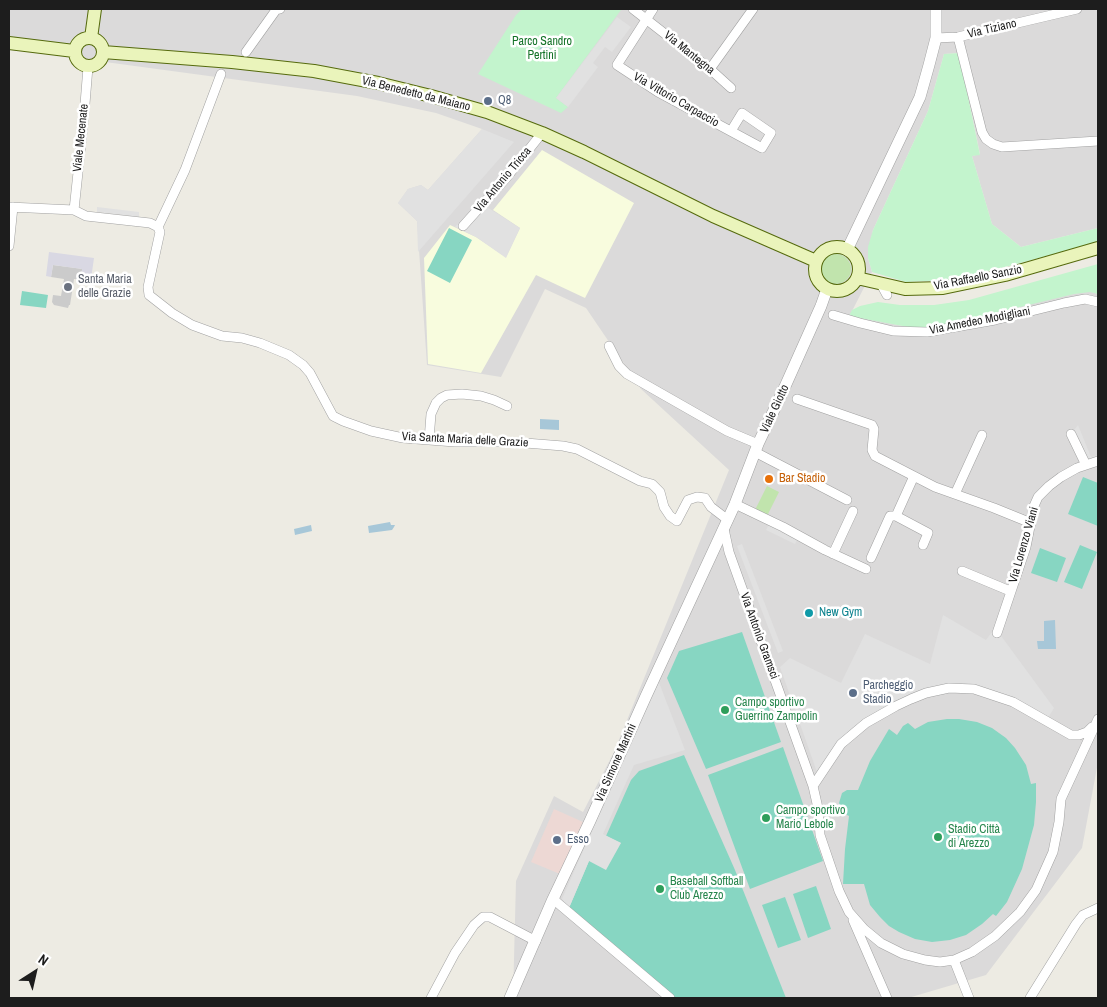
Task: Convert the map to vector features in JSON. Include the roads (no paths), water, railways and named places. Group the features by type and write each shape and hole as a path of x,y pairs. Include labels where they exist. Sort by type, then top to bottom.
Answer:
{"main road":[{"path":"91,38 95,9"},
{"path":"91,38 98,41 103,48 103,52 98,63 88,67 80,64 74,51 80,41 91,38"},
{"path":"9,43 74,51"},
{"name":"Via Benedetto da Maiano","path":"103,52 232,62 314,71 378,83 440,98 487,112 542,133 713,216 816,261"},
{"path":"836,248 846,250 856,259 858,265 857,278 853,284 841,291 827,289 815,274 816,261 824,251 836,248"},
{"name":"Via Raffaello Sanzio","path":"857,278 884,290 943,288 1005,275 1098,248"}],"street":[{"path":"246,52 276,9"},
{"name":"Via Mantegna","path":"633,9 647,18 710,69 730,88"},
{"path":"647,18 653,9"},
{"path":"710,69 753,9"},
{"path":"846,250 920,97 936,38 936,9"},
{"name":"Via Tiziano","path":"936,38 958,37 1077,9"},
{"name":"Via Vittorio Carpaccio","path":"647,18 617,65 658,92 762,148 772,133 742,113 731,131"},
{"path":"958,37 982,132 986,139 1002,147 1098,141"},
{"name":"Viale Mecenate","path":"74,210 88,67"},
{"path":"9,246 11,207 39,210 74,210 86,216 150,222 158,227 186,170 221,74"},
{"name":"Via Antonio Tricca","path":"463,226 507,177 542,133"},
{"name":"Via Santa Maria delle Grazie","path":"158,227 160,232 148,287 149,295 172,313 192,325 222,336 242,338 260,343 289,356 303,365 310,373 333,416 342,421 371,431 403,438 455,442 512,442 577,449 640,481 652,484 660,492 664,507 670,516 677,521 688,500 697,497 705,498 726,525"},
{"name":"Viale Giotto","path":"726,525 757,448 827,289"},
{"name":"Via Amedeo Modigliani","path":"833,315 893,331 927,332 994,320 1085,299 1098,302"},
{"path":"609,346 619,366 627,374 847,500"},
{"path":"429,440 431,414 436,403 447,395 481,396 507,406"},
{"path":"797,399 872,425 874,428 872,450 874,456 935,487 1032,523"},
{"path":"1071,434 1086,466"},
{"path":"955,494 982,435"},
{"name":"Via Lorenzo Viani","path":"997,633 1026,547 1034,506 1038,497 1061,477 1077,468 1098,461"},
{"path":"896,516 914,476"},
{"path":"735,504 866,569"},
{"path":"833,554 853,511"},
{"path":"872,558 890,516 896,516 928,533 923,545"},
{"name":"Via Antonio Gramsci","path":"726,525 729,552 813,786 818,808 820,835 839,891 849,912 864,929 881,943 903,954 940,962 954,960"},
{"name":"Via Simone Martini","path":"510,998 553,899 726,525"},
{"name":"Via Lorenzo Viani","path":"962,571 1010,591"},
{"path":"813,786 841,744 866,723 896,706 926,693 949,688 974,689 1013,702 1071,735 1087,732 1098,720"},
{"path":"969,998 954,960 972,952 995,936 1020,912 1036,890 1053,852 1061,799 1098,720"},
{"path":"553,899 670,998"},
{"path":"1030,998 1082,915 1098,908"},
{"path":"849,912 886,998"},
{"path":"431,998 455,953 474,925 483,917 490,917 536,940"}],"water":[{"path":"545,46 550,48 552,53 550,58 545,60 540,58 538,53 540,48"},
{"path":"540,419 559,420 559,430 540,429"},
{"path":"390,522 391,525 395,525 392,530 369,533 368,526"},
{"path":"311,525 312,531 295,535 294,529"},
{"path":"1055,620 1056,649 1038,649 1037,641 1044,641 1044,621"}],"place":[{"name":"Q8","path":"488,101"},
{"name":"Santa Maria delle Grazie","path":"68,287"},
{"name":"Bar Stadio","path":"769,479"},
{"name":"New Gym","path":"809,613"},
{"name":"Parcheggio Stadio","path":"853,693"},
{"name":"Campo sportivo Guerrino Zampolin","path":"725,710"},
{"name":"Campo sportivo Mario Lebole","path":"766,818"},
{"name":"Stadio Città di Arezzo","path":"938,837"},
{"name":"Esso","path":"557,840"},
{"name":"Baseball Softball Club Arezzo","path":"660,889"}],"park label":[{"name":"Parco Sandro Pertini","path":"542,49"}]}
